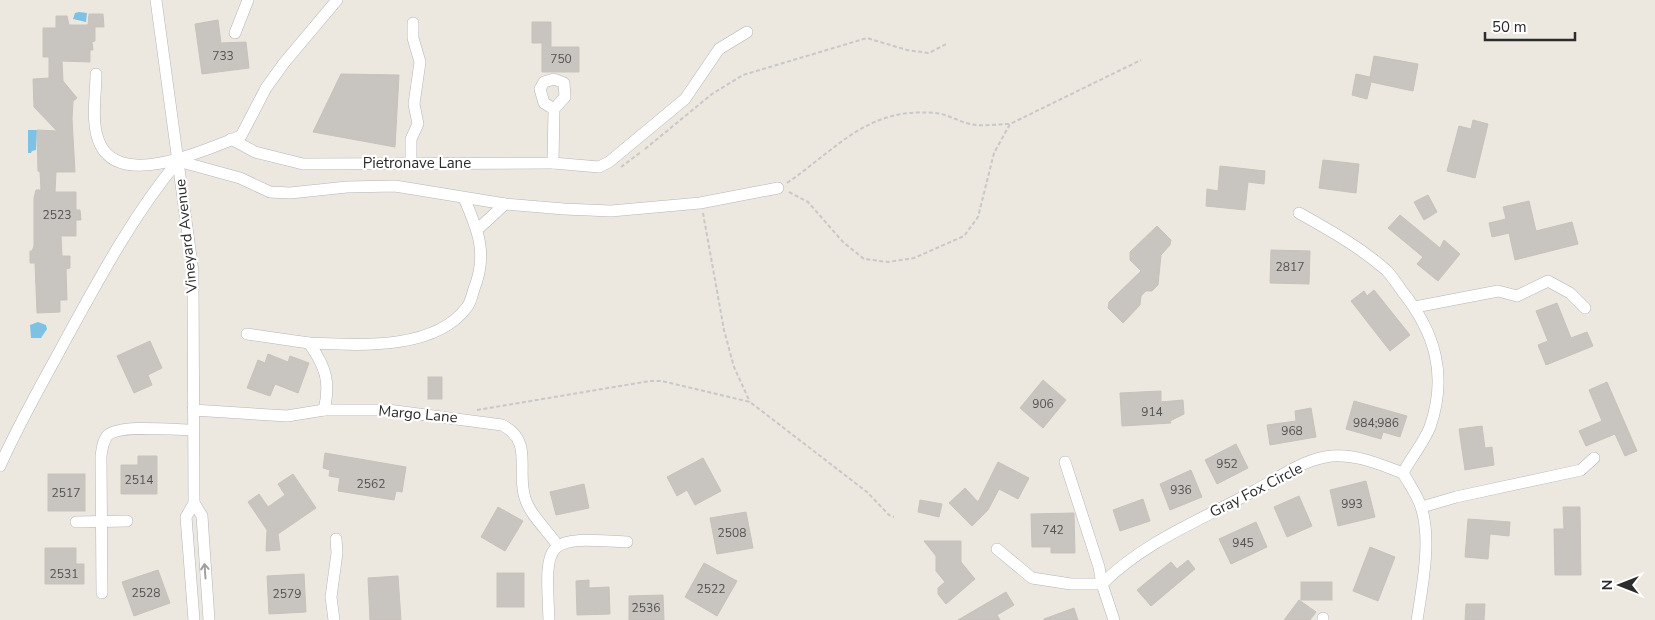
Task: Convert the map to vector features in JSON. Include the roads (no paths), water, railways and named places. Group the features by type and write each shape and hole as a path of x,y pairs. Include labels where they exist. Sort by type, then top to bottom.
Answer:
{"street":[{"name":"Vineyard Avenue","path":"156,0 193,272 194,503 186,517 194,620"},
{"path":"235,33 248,0"},
{"path":"0,466 83,308 153,191 178,161 241,136 266,88 284,63 337,0"},
{"path":"411,163 411,139 418,124 414,104 420,62 413,38 413,23"},
{"name":"Pietronave Lane","path":"231,139 255,152 303,164 553,163 599,167 609,162 685,99 719,49 747,32"},
{"path":"96,74 96,132 101,147 113,158 124,164 178,161 240,178 270,192 290,193 347,187 395,186 505,204 610,211 700,203 778,188"},
{"path":"553,163 554,109"},
{"path":"247,334 309,343 374,344 400,341 428,334 451,323 468,306 479,276 480,248 478,229 464,198"},
{"path":"478,229 505,204"},
{"path":"1300,213 1352,244 1386,271 1415,307 1431,335 1438,370 1436,398 1430,428 1403,473 1422,507 1426,547 1417,620"},
{"path":"1415,307 1498,290 1518,296 1548,282 1570,293 1585,308"},
{"path":"309,343 324,365 327,398 324,410"},
{"name":"Margo Lane","path":"193,410 287,416 324,410 388,410 502,425 512,430 519,438 524,497 558,546"},
{"path":"102,593 101,456 102,447 109,434 124,429 193,430"},
{"name":"Gray Fox Circle","path":"1102,584 1132,558 1174,532 1294,468 1326,457 1346,456 1369,461 1403,473"},
{"path":"1422,507 1456,497 1581,470 1594,458"},
{"path":"1065,462 1114,620"},
{"name":"Vineyard Avenue","path":"194,503 202,516 209,620"},
{"path":"76,522 127,521"},
{"path":"334,620 331,588 336,539"},
{"path":"549,620 548,559 558,546 573,540 627,542"},
{"path":"997,549 1032,578 1071,584 1102,584"}],"water":[{"path":"75,13 87,13 86,22 73,19"},
{"path":"28,130 37,130 36,150 31,153 28,153"},
{"path":"38,322 46,325 47,329 41,338 31,338 30,325"}]}
